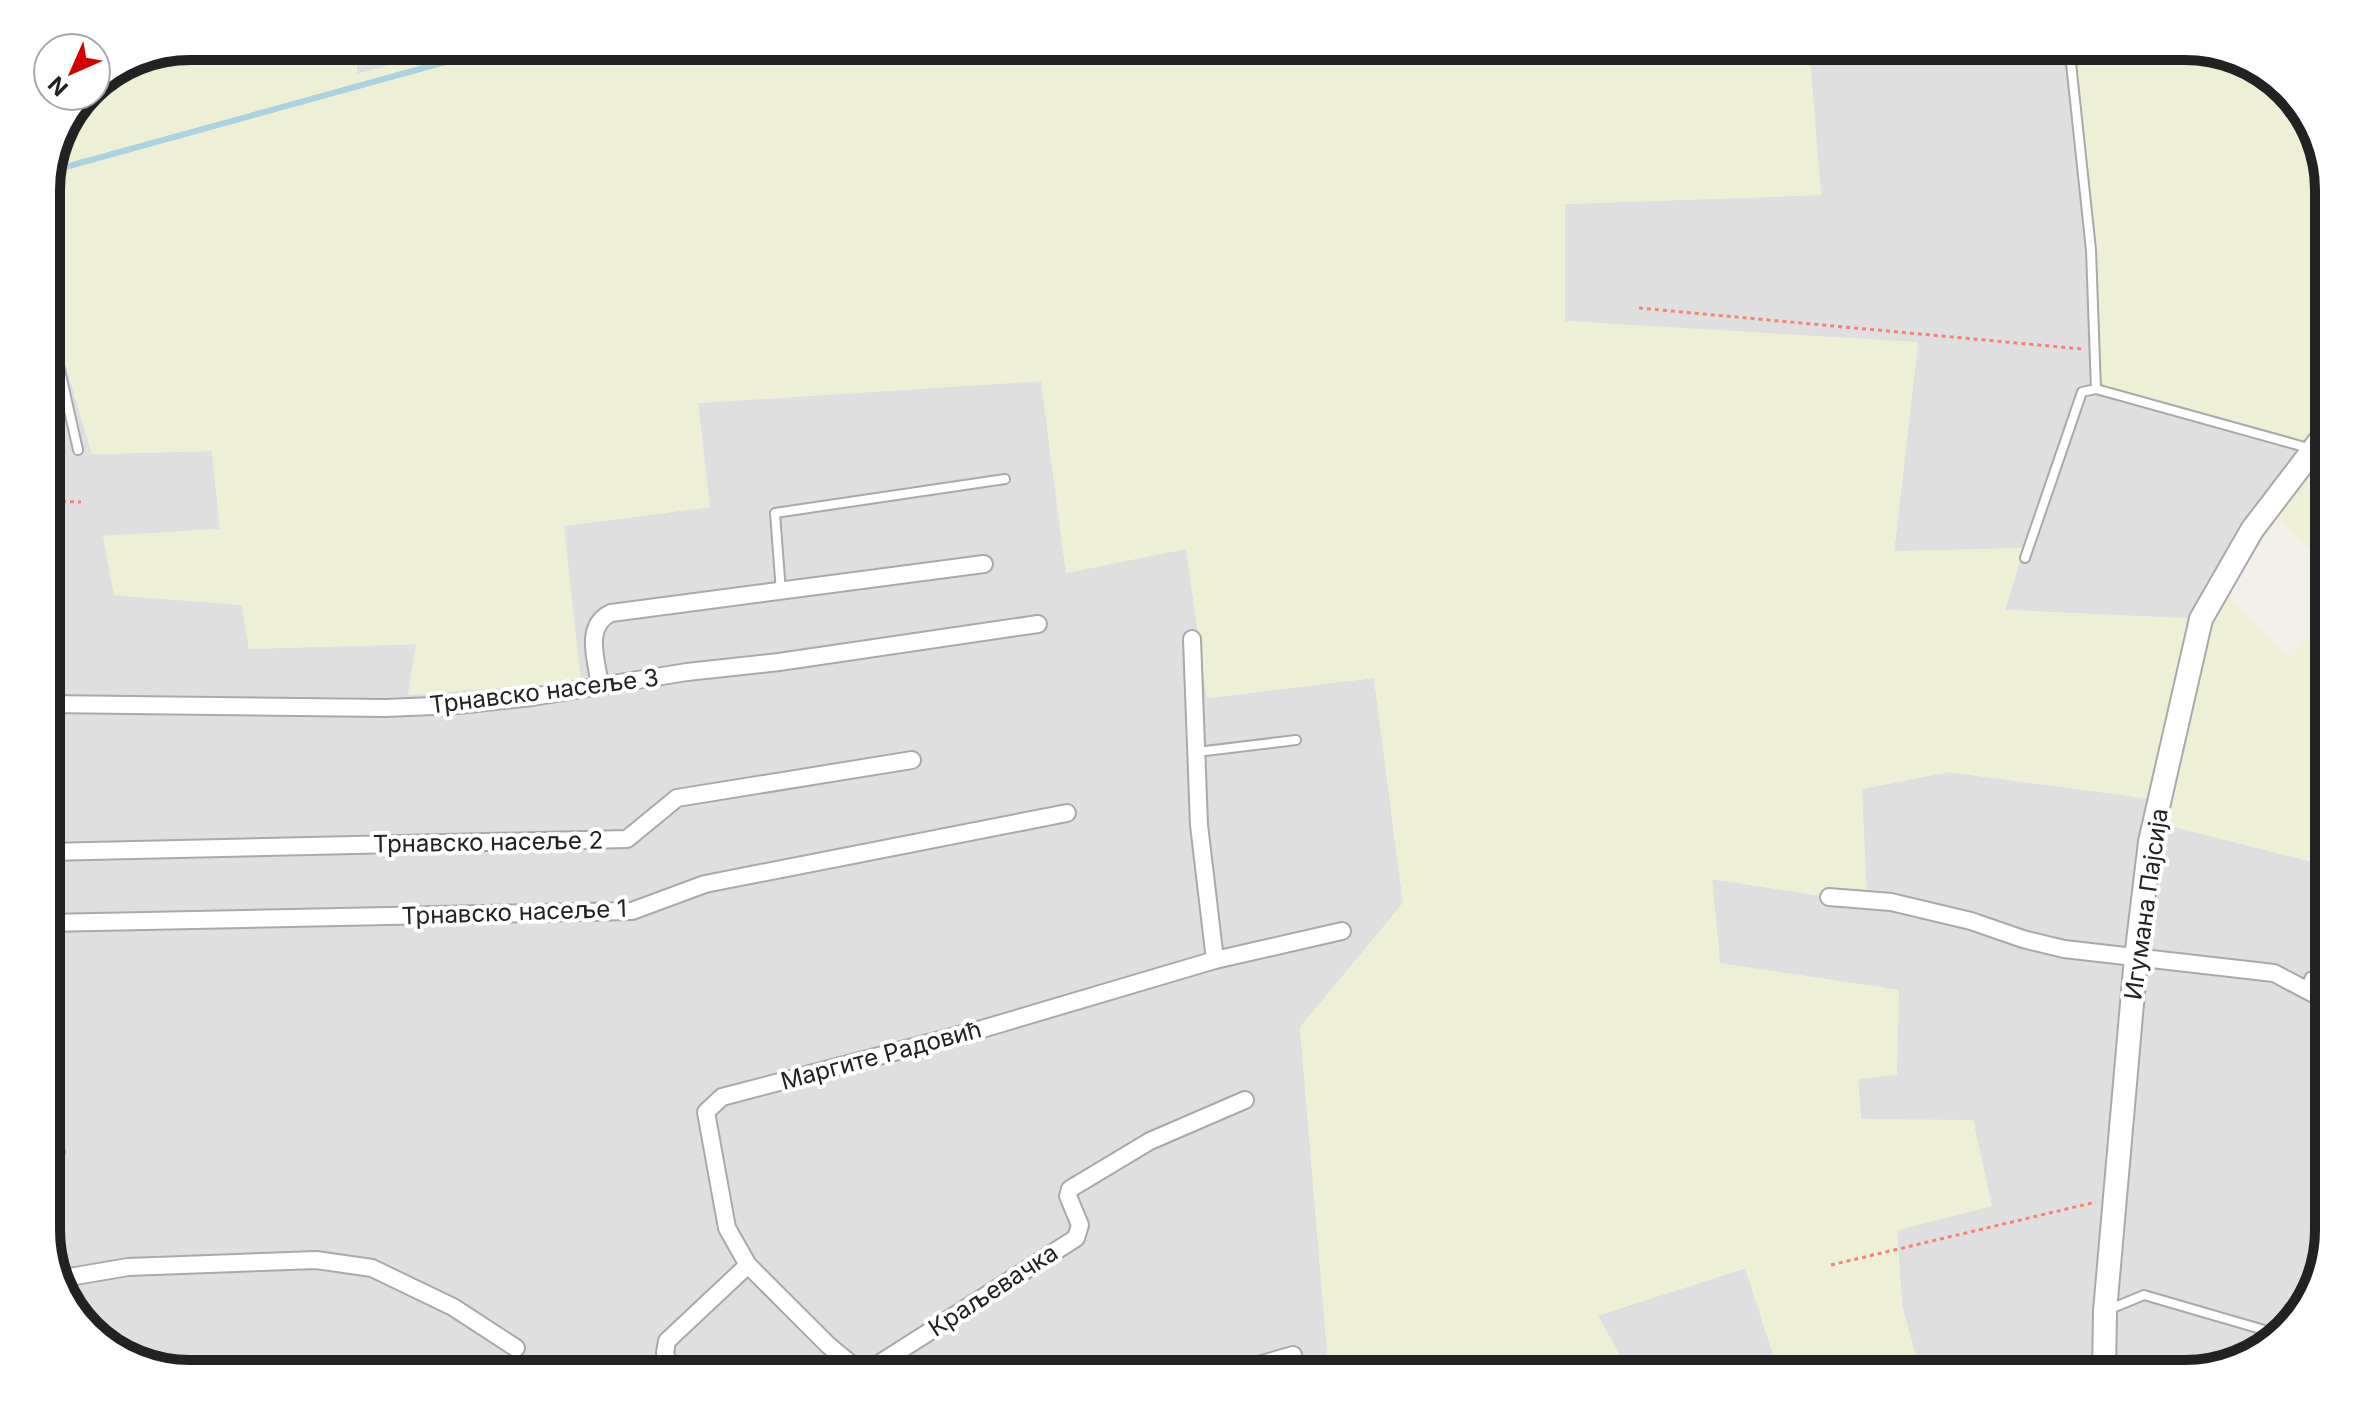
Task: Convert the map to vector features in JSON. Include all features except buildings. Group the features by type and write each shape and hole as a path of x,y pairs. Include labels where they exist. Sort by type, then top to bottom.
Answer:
{"street":[{"name":"Игумана Пајсија","path":"2104,1360 2105,1311 2136,958 2150,842 2201,619 2252,530 2315,446"},
{"path":"600,686 593,629 600,618 611,613 984,564"},
{"name":"Трнавско насеље 3","path":"60,704 400,708 502,701 1038,624"},
{"path":"1192,639 1199,825 1215,960"},
{"name":"Трнавско насеље 2","path":"60,852 627,839 677,798 912,760"},
{"name":"Трнавско насеље 1","path":"60,923 632,911 705,884 1067,813"},
{"path":"1829,897 1891,902 1971,921 2064,949 2274,973 2315,994"},
{"name":"Маргите Радовић","path":"846,1360 748,1265 727,1228 706,1112 722,1097 982,1029 1215,960 1342,931"},
{"name":"Краљевачка","path":"885,1360 1076,1238 1080,1225 1068,1196 1070,1189 1150,1141 1245,1100"},
{"path":"69,1277 128,1267 316,1260 372,1268 453,1307 516,1348"},
{"path":"668,1360 665,1353 667,1341 748,1265"},
{"path":"1276,1360 1293,1355"}],"lane":[{"path":"2067,60 2071,63 2091,250 2096,389"},
{"path":"60,370 78,450"},
{"path":"2025,558 2082,392 2096,389 2313,449"},
{"path":"781,592 775,513 1005,479"},
{"path":"1196,752 1296,740"},
{"path":"2305,989 2310,977 2315,977"},
{"path":"2105,1311 2144,1295 2267,1331"}],"path":[{"path":"1639,308 2094,350"},
{"path":"60,501 81,502"},
{"path":"1831,1265 2115,1198"}],"shaded area":[{"path":"356,60 409,60 356,74"},
{"path":"1810,60 2067,60 2071,63 2315,403 2315,450 2201,619 2005,610 2024,548 1894,552 1918,343 1565,321 1565,204 1821,195"},
{"path":"60,346 92,454 212,451 220,529 104,536 114,595 242,605 249,649 417,644 409,695 564,526 709,507 698,403 1041,381 1066,573 1186,548 1207,698 1374,678 1403,903 1300,1028 1328,1360 190,1360 156,1356 125,1343 104,1328 82,1302 67,1272 60,1239"},
{"path":"1948,772 2160,800 2155,822 2315,862 2315,957 2311,969 2315,969 2314,1247 2311,1264 2298,1295 2264,1333 2235,1350 2202,1359 1917,1360 1902,1306 1897,1230 1992,1206 1861,1119 1858,1079 1899,990 1720,964 1712,879 1829,897 1862,789"},
{"path":"1746,1268 1775,1359 1622,1360 1597,1316"}],"green space":[{"path":"190,60 357,60 357,74 410,60 1810,60 1821,195 1565,204 1565,321 1918,342 1894,551 2024,548 2005,610 2201,619 2219,588 2290,658 2315,629 2315,862 2155,822 2160,800 1948,772 1862,789 1867,900 1712,879 1720,963 1899,990 1897,1075 1858,1079 1861,1119 1973,1120 1992,1206 1897,1230 1902,1306 1917,1360 1767,1360 1774,1358 1745,1268 1598,1315 1622,1360 1328,1360 1300,1027 1403,903 1374,678 1207,698 1186,549 1066,573 1041,381 698,403 710,507 564,526 581,682 408,695 416,644 249,649 242,605 114,595 103,536 220,529 212,451 92,454 60,343 60,181 64,156 86,112 112,112 112,86 148,67"},
{"path":"2067,60 2185,60 2219,64 2250,77 2288,111 2308,148 2315,181 2315,554 2268,509 2313,450 2096,389 2091,250 2071,63"}],"waterway":[{"path":"62,168 452,60"}]}
